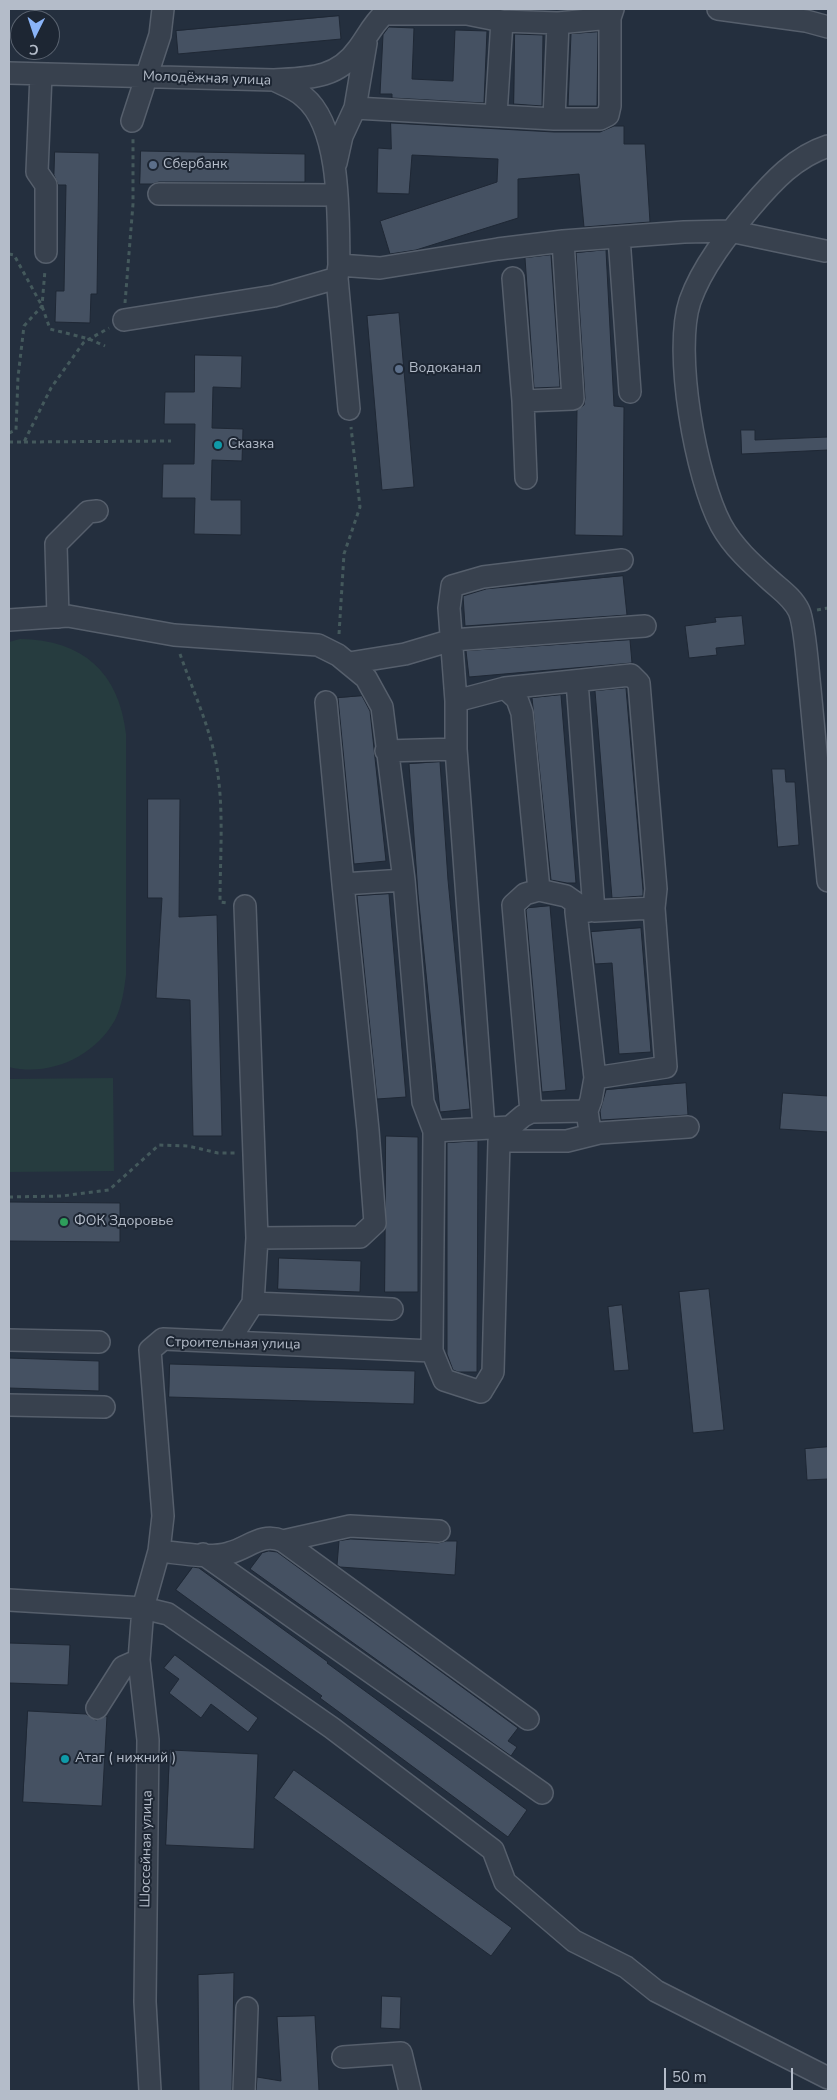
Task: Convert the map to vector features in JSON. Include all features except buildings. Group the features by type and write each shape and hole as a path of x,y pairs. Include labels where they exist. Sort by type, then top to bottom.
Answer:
{"street":[{"path":"132,121 145,76 160,35 163,9"},
{"path":"718,9 806,21 828,27"},
{"path":"274,80 321,75 336,70 350,61 368,36 374,22 384,14 467,14 502,21 558,23 612,14 610,106 608,115 600,119 554,119 355,108"},
{"path":"496,115 502,21"},
{"path":"554,119 558,23"},
{"path":"334,168 342,136 355,108 368,36"},
{"name":"Молодёжная улица","path":"9,73 274,80 306,97 324,123 334,168 338,272 349,409"},
{"path":"41,74 36,172 46,185 46,252"},
{"path":"828,146 816,150 792,165 770,185 730,231 706,270 691,300 686,318 683,344 686,378 700,466 709,501 722,527 739,551 790,597 800,612 808,671 828,881"},
{"path":"159,194 336,195"},
{"path":"124,320 274,296 338,272 380,268 562,241 730,231 825,251"},
{"path":"619,237 630,392"},
{"path":"523,402 573,399 562,241"},
{"path":"512,278 523,402 526,478"},
{"path":"58,617 56,544 88,512 96,510"},
{"path":"9,620 68,616 174,635 318,645 343,659 366,678 382,706 386,751 404,880 423,1102 434,1131 432,1351 444,1380 482,1392 493,1372 498,1132 456,749 456,701 449,608 452,586 483,577 622,560"},
{"path":"343,659 404,654 452,640 645,626"},
{"path":"456,701 504,688 632,675 639,683 656,889 654,908 666,1067 594,1078"},
{"path":"577,681 585,912 594,1078 591,1100 587,1111 590,1135"},
{"path":"504,688 517,699 522,713 539,890"},
{"path":"257,1238 360,1237 375,1223 368,1130 326,702"},
{"path":"386,751 456,749"},
{"path":"343,884 404,880"},
{"path":"531,1112 513,906 525,894 539,890 566,896 585,912 654,908"},
{"path":"228,1342 253,1304 257,1238 245,906"},
{"path":"498,1132 531,1112 587,1111"},
{"path":"434,1131 498,1132 567,1141 590,1135 688,1127"},
{"path":"253,1304 392,1309"},
{"name":"Строительная улица","path":"159,1551 163,1516 150,1350 162,1339 432,1351"},
{"path":"9,1340 99,1342"},
{"path":"9,1405 104,1407"},
{"path":"283,1541 350,1526 439,1531"},
{"path":"159,1551 203,1554 230,1553 261,1538 273,1537 283,1541 528,1719"},
{"name":"Шоссейная улица","path":"150,2091 144,2002 148,1740 142,1707 139,1660 143,1608 159,1551"},
{"path":"203,1554 542,1793"},
{"path":"9,1600 143,1608 168,1614 332,1728 493,1850 504,1882 574,1941 626,1967 656,1991 828,2078"},
{"path":"97,1708 123,1666 139,1660"},
{"path":"244,2091 247,2008"},
{"path":"343,2057 401,2053 410,2091"}],"path":[{"path":"24,442 51,388 84,342 124,320 133,204 132,121"},
{"path":"9,433 16,430 18,377 24,326 42,306 46,252"},
{"path":"9,254 14,255 42,306 50,330 89,339 105,346"},
{"path":"343,659 344,554 360,507 349,409"},
{"path":"9,442 171,441"},
{"path":"174,635 210,739 217,767 220,796 220,902 245,906"},
{"path":"9,1197 62,1196 110,1190 159,1145 188,1146 218,1153 255,1153"}],"green space":[{"path":"20,639 42,641 62,646 79,653 94,664 106,677 115,693 122,712 126,734 126,975 121,1004 115,1020 106,1033 83,1054 70,1061 40,1069 9,1067 9,642"},
{"path":"113,1078 114,1171 9,1172 9,1079"}],"place":[{"name":"Сбербанк","path":"153,165"},
{"name":"Водоканал","path":"399,369"},
{"name":"Сказка","path":"218,445"},
{"name":"ФОК Здоровье","path":"64,1222"},
{"name":"Атаг ( нижний )","path":"65,1759"}]}
